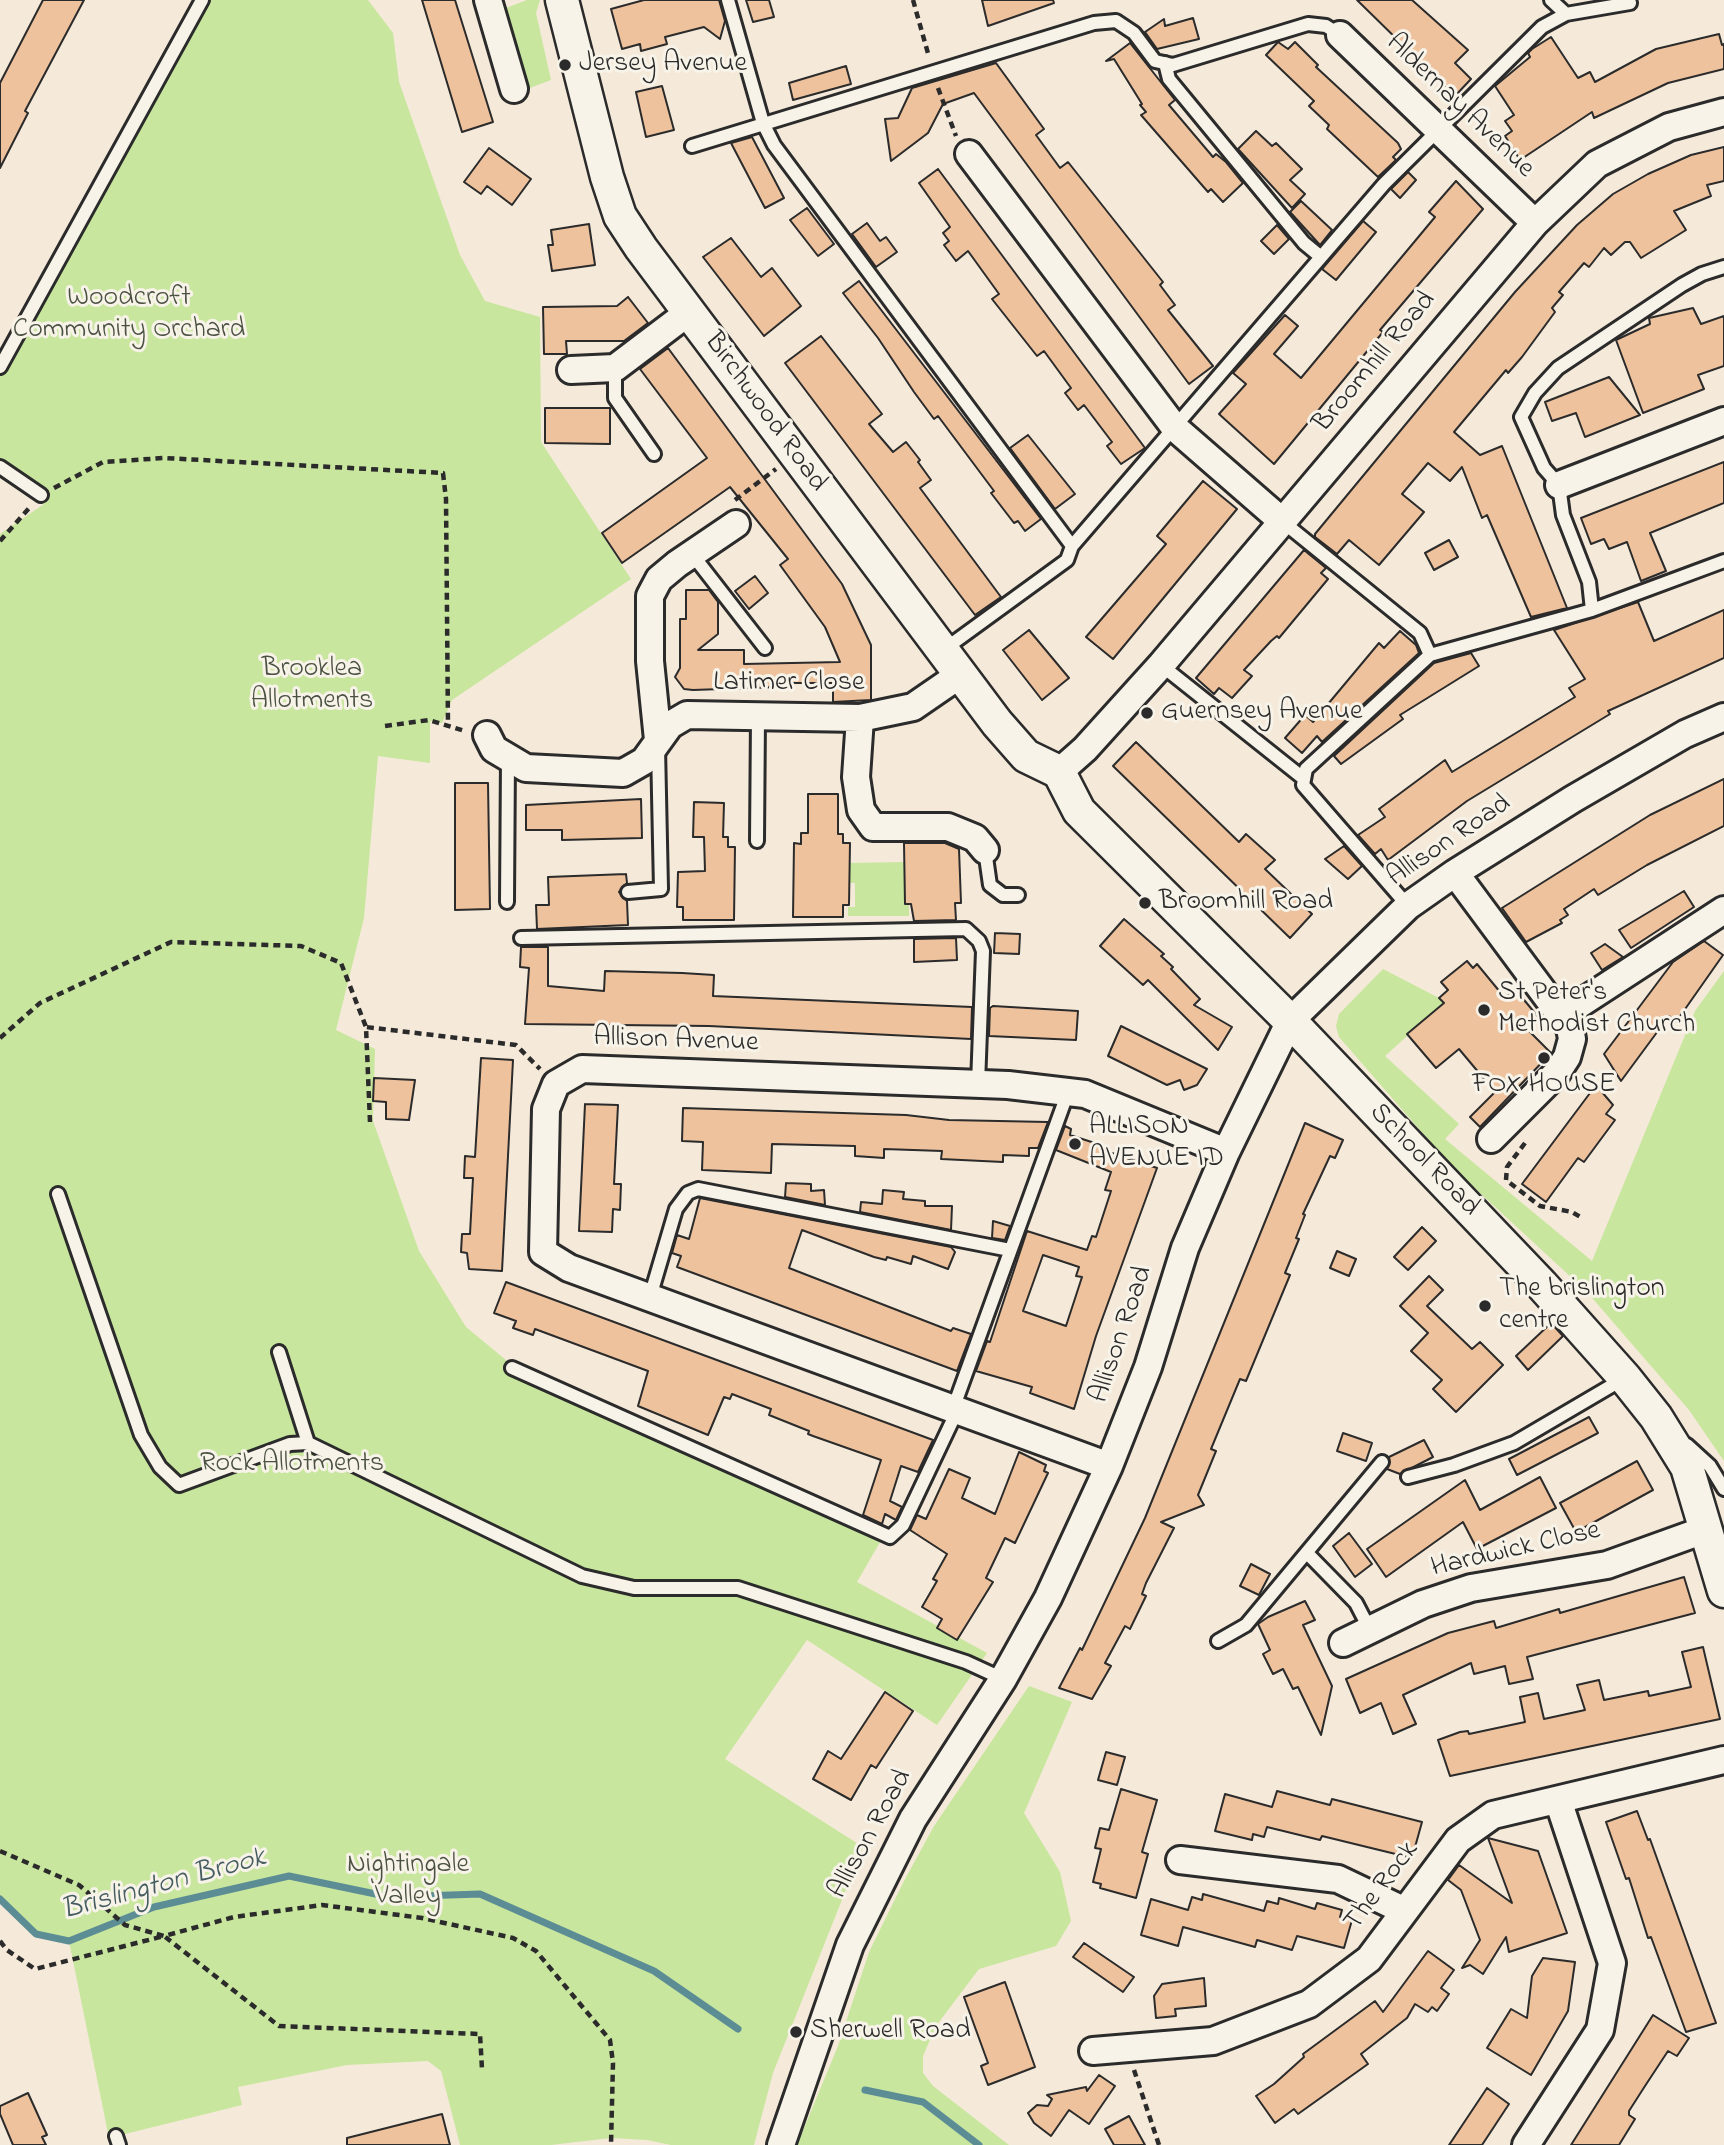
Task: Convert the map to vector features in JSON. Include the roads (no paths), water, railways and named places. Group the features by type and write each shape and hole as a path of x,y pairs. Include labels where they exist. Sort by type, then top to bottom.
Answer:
{"street":[{"path":"488,0 514,89"},
{"name":"Birchwood Road","path":"562,0 620,216 794,454 997,723 1026,756 1059,772"},
{"name":"Aldernay Avenue","path":"1340,34 1535,223"},
{"name":"Broomhill Road","path":"1059,772 1085,749 1161,665 1535,223 1597,164 1670,127 1724,112"},
{"path":"969,154 1175,428 1283,522"},
{"path":"571,370 615,368 690,312"},
{"path":"1559,485 1724,421"},
{"path":"658,740 650,662 649,596 659,579 736,524"},
{"name":"Latimer Close","path":"487,735 494,749 526,768 623,773 644,761 670,725 687,715 859,719 914,707 952,662"},
{"name":"Allison Road","path":"782,2145 850,1945 913,1819 1003,1679 1048,1598 1109,1466 1148,1367 1185,1248 1226,1152 1290,1021 1408,906 1455,873 1573,799 1685,734 1724,717"},
{"path":"859,719 856,777 861,810 873,827 948,827 975,838 985,850"},
{"name":"School Road","path":"1059,772 1079,811 1290,1021 1542,1285 1625,1378 1656,1417 1687,1467 1724,1591"},
{"path":"1455,873 1570,1028 1572,1039 1567,1058 1556,1074 1491,1139"},
{"path":"1561,1016 1724,910"},
{"name":"Allison Avenue","path":"650,1297 569,1268 543,1252 546,1110 556,1084 582,1069 978,1084 1085,1094 1226,1152"},
{"path":"650,1297 1109,1466"},
{"name":"Hardwick Close","path":"1343,1643 1423,1604 1471,1588 1606,1565 1707,1529"},
{"name":"The Rock","path":"1093,2051 1213,2041 1309,2004 1369,1959 1403,1910 1458,1840 1493,1815 1724,1760"},
{"path":"1527,2145 1600,2030 1612,1963 1558,1800"},
{"path":"1180,1860 1338,1879 1403,1910"}],"lane":[{"path":"0,367 202,0"},
{"path":"728,0 763,123 774,145 1072,546"},
{"path":"1551,0 1566,14"},
{"path":"952,662 1067,560 1072,546 1321,257 1437,130 1542,27 1566,14 1630,3 1629,0"},
{"path":"692,146 1094,23 1116,21 1134,33 1155,61 1173,65 1308,24 1326,26 1340,34"},
{"path":"1164,63 1169,79 1304,243 1321,257"},
{"path":"1592,610 1589,582 1563,515 1559,485 1544,468 1521,416 1535,393 1558,368 1682,285 1702,274 1724,267"},
{"path":"615,368 615,398 654,454"},
{"path":"0,467 41,495"},
{"path":"1283,522 1420,633 1430,655"},
{"path":"692,554 765,648"},
{"path":"1303,778 1306,769 1430,655 1592,610 1724,561"},
{"path":"1161,665 1303,778 1310,793 1408,906"},
{"path":"757,841 758,717"},
{"path":"628,892 661,889 658,740"},
{"path":"507,902 508,758"},
{"path":"985,850 990,885 1003,895 1018,895"},
{"path":"521,938 966,929 979,941 983,951 978,1084"},
{"path":"512,1368 890,1537 904,1525 955,1411 1068,1093"},
{"path":"650,1297 676,1209 688,1193 698,1189 1010,1250"},
{"path":"58,1194 141,1436 160,1466 179,1485 290,1444 308,1443 582,1576 634,1588 738,1588 953,1657 1003,1679"},
{"path":"279,1352 308,1443"},
{"path":"1408,1477 1454,1465 1514,1443 1625,1378"},
{"path":"1656,1417 1710,1466 1724,1489"},
{"path":"1218,1642 1245,1625 1382,1462"},
{"path":"1307,1553 1356,1604 1370,1630"}],"waterway":[{"name":"Brislington Brook","path":"0,1899 36,1934 69,1941 154,1907 289,1876 390,1897 480,1894 654,1971 738,2029"},
{"name":"Brislington Brook","path":"865,2090 923,2102 979,2145"}],"place":[{"name":"Jersey Avenue","path":"565,65"},
{"name":"Guernsey Avenue","path":"1147,713"},
{"name":"Broomhill Road","path":"1145,903"},
{"name":"St Peter's Methodist Church","path":"1484,1010"},
{"name":"FOX HOUSE","path":"1544,1058"},
{"name":"ALLISON AVENUE ID","path":"1075,1144"},
{"name":"The brislington centre","path":"1485,1306"},
{"name":"Sherwell Road","path":"796,2032"}],"park label":[{"name":"Woodcroft Community Orchard","path":"129,315"},
{"name":"Brooklea Allotments","path":"312,686"},
{"name":"Rock Allotments","path":"292,1465"},
{"name":"Nightingale Valley","path":"408,1882"}]}
